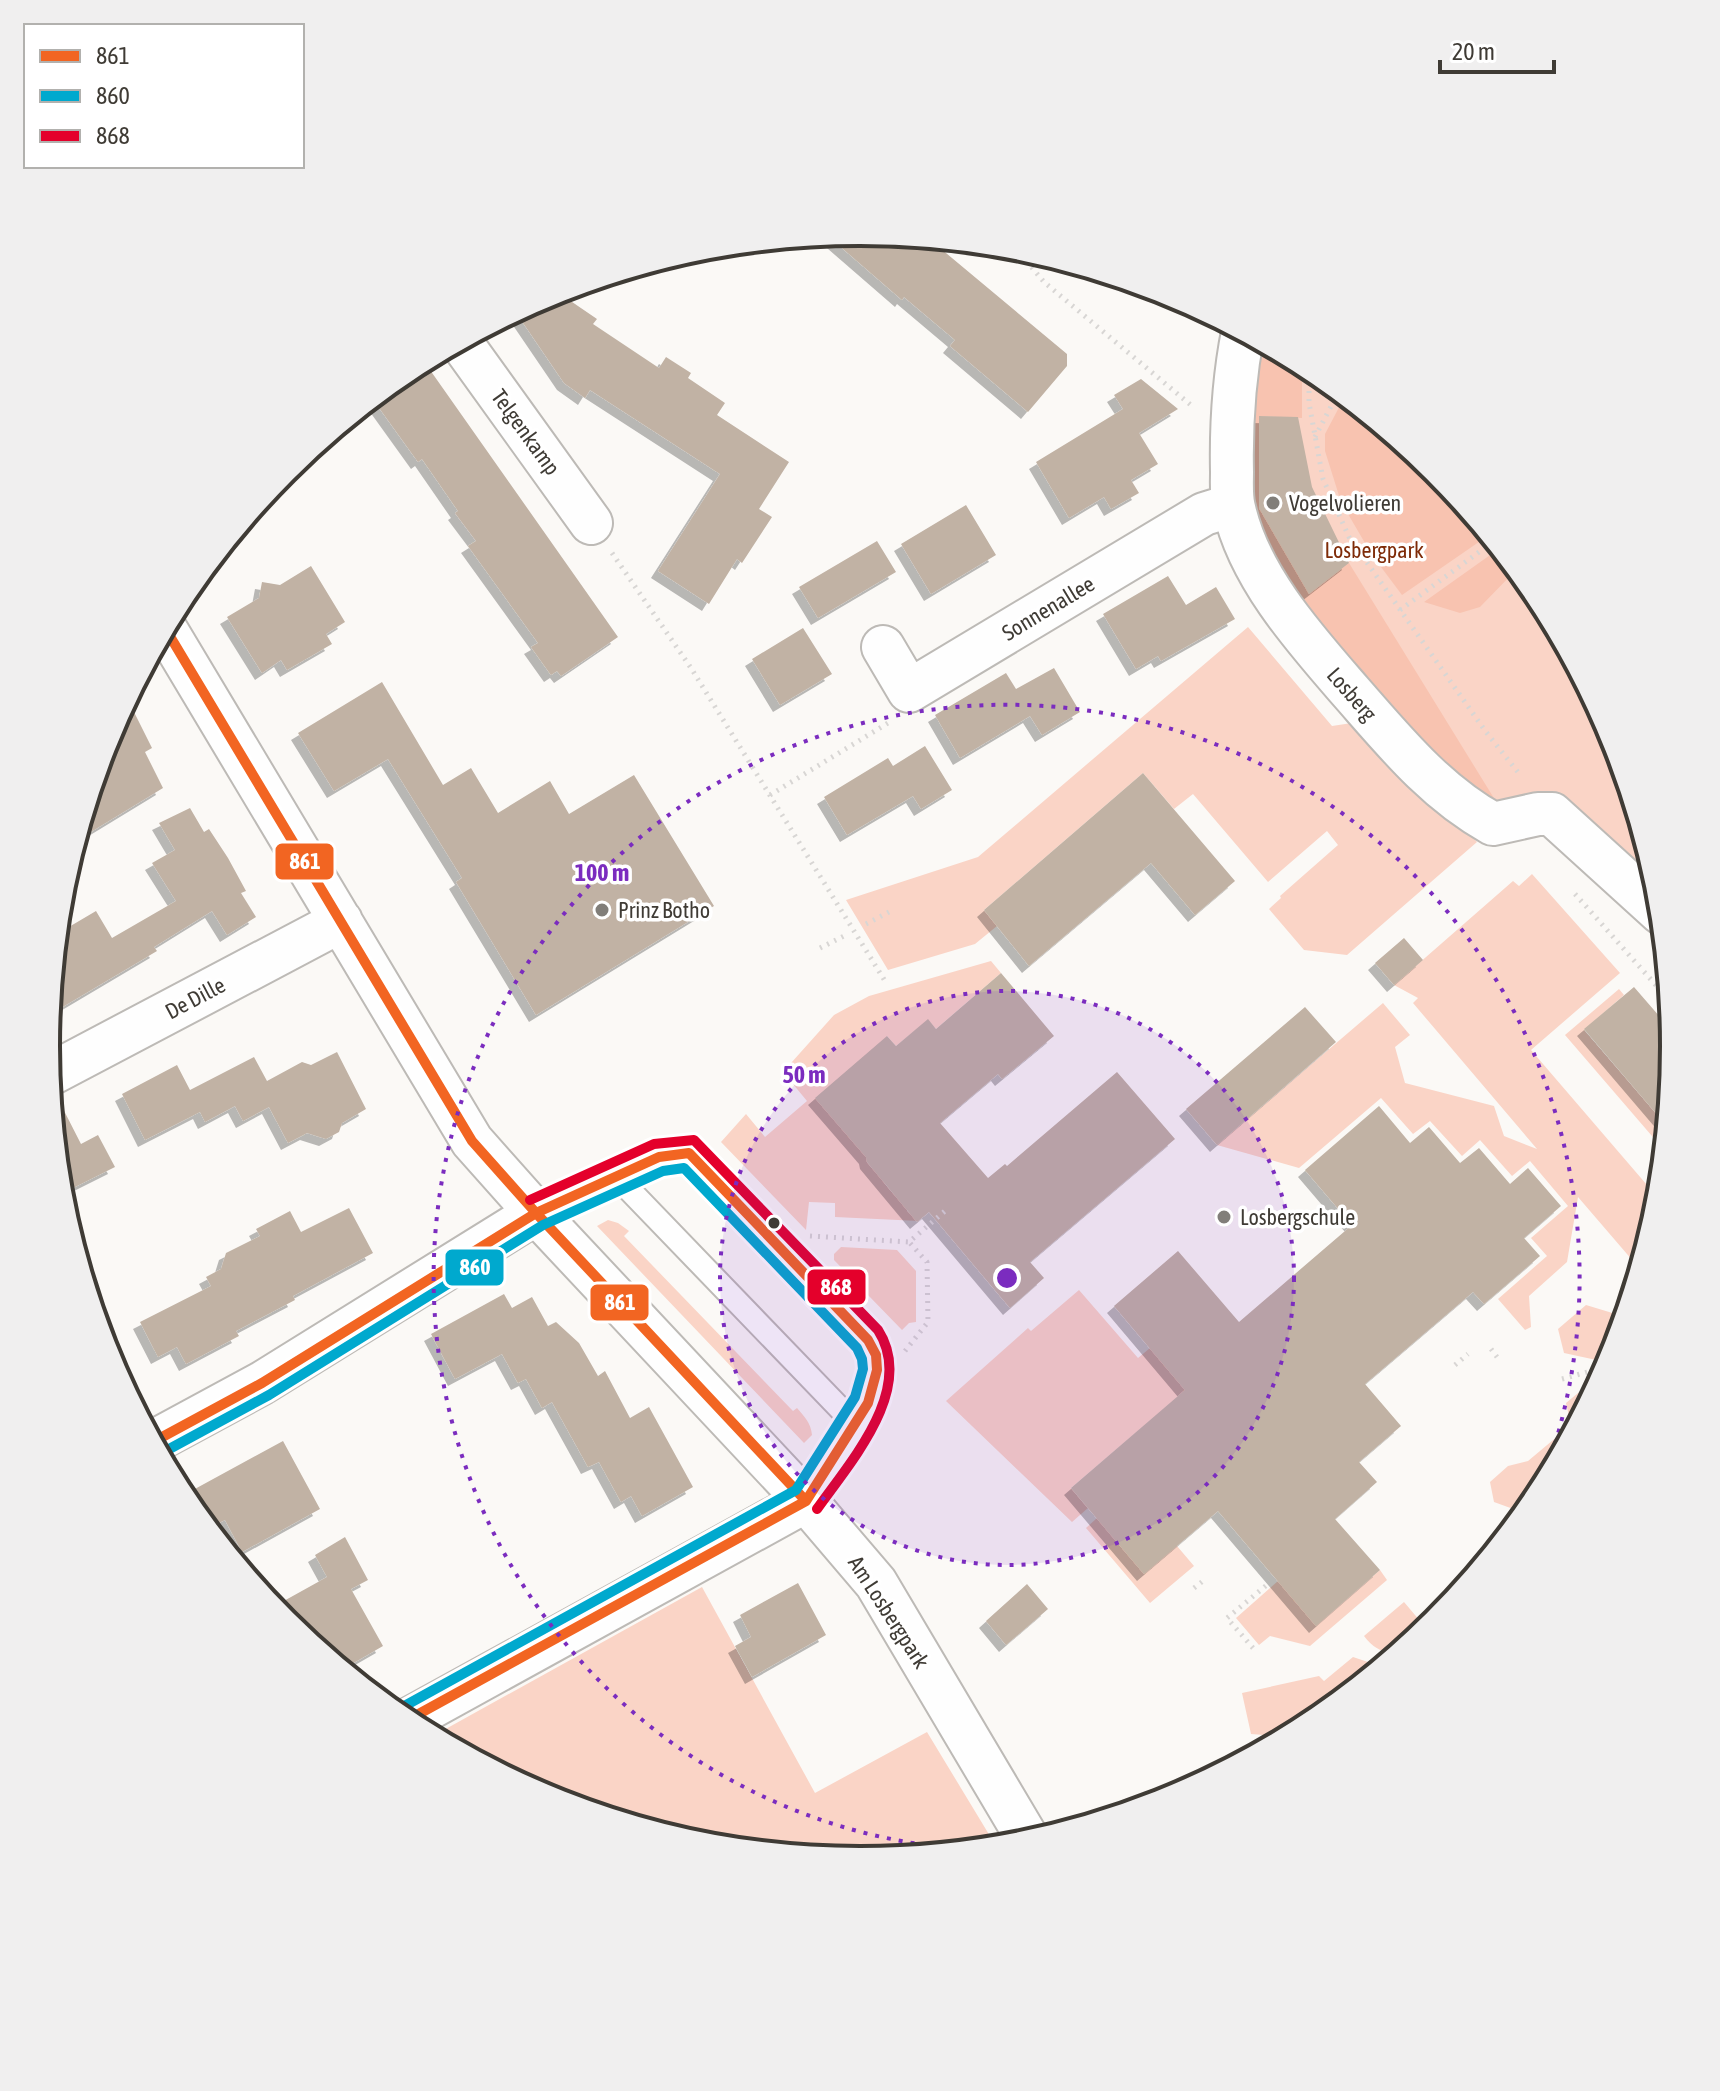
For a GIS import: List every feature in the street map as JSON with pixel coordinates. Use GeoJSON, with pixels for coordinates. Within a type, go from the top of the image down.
{"type":"FeatureCollection","features":[{"type":"Feature","properties":{"kind":"street","name":"Losberg"},"geometry":{"type":"LineString","coordinates":[[1241,343],[1231,440],[1233,505],[1244,542],[1279,603],[1303,636],[1393,741],[1446,793],[1493,824],[1552,814]]}},
{"type":"Feature","properties":{"kind":"street","name":"Telgenkamp"},"geometry":{"type":"LineString","coordinates":[[466,350],[591,523]]}},
{"type":"Feature","properties":{"kind":"street","name":"Sonnenallee"},"geometry":{"type":"LineString","coordinates":[[909,691],[1204,514],[1233,505]]}},
{"type":"Feature","properties":{"kind":"street","name":"Am Losbergpark"},"geometry":{"type":"LineString","coordinates":[[171,638],[472,1141],[806,1501],[876,1583],[1022,1829]]}},
{"type":"Feature","properties":{"kind":"street"},"geometry":{"type":"LineString","coordinates":[[883,647],[909,691]]}},
{"type":"Feature","properties":{"kind":"street"},"geometry":{"type":"LineString","coordinates":[[1552,814],[1647,900]]}},
{"type":"Feature","properties":{"kind":"street","name":"De Dille"},"geometry":{"type":"LineString","coordinates":[[61,1069],[341,921]]}},
{"type":"Feature","properties":{"kind":"street"},"geometry":{"type":"LineString","coordinates":[[163,1437],[262,1383],[536,1213]]}},
{"type":"Feature","properties":{"kind":"street"},"geometry":{"type":"LineString","coordinates":[[420,1713],[806,1501]]}},
{"type":"Feature","properties":{"kind":"lane"},"geometry":{"type":"LineString","coordinates":[[536,1213],[659,1157],[689,1153],[868,1340],[876,1355],[877,1379],[868,1403],[806,1501]]}},
{"type":"Feature","properties":{"kind":"lane"},"geometry":{"type":"LineString","coordinates":[[615,1175],[856,1425]]}},
{"type":"Feature","properties":{"kind":"path"},"geometry":{"type":"LineString","coordinates":[[1029,264],[1044,282],[1194,407]]}},
{"type":"Feature","properties":{"kind":"path"},"geometry":{"type":"LineString","coordinates":[[1309,384],[1314,438],[1323,479],[1349,537],[1486,732],[1552,814]]}},
{"type":"Feature","properties":{"kind":"path"},"geometry":{"type":"LineString","coordinates":[[1314,438],[1334,401]]}},
{"type":"Feature","properties":{"kind":"path"},"geometry":{"type":"LineString","coordinates":[[591,523],[691,668],[885,981]]}},
{"type":"Feature","properties":{"kind":"path"},"geometry":{"type":"LineString","coordinates":[[1400,610],[1486,547]]}},
{"type":"Feature","properties":{"kind":"path"},"geometry":{"type":"LineString","coordinates":[[770,795],[888,724],[909,691]]}},
{"type":"Feature","properties":{"kind":"path"},"geometry":{"type":"LineString","coordinates":[[866,924],[889,912]]}},
{"type":"Feature","properties":{"kind":"path"},"geometry":{"type":"LineString","coordinates":[[820,948],[844,936]]}},
{"type":"Feature","properties":{"kind":"path"},"geometry":{"type":"LineString","coordinates":[[1613,936],[1657,987]]}},
{"type":"Feature","properties":{"kind":"path"},"geometry":{"type":"LineString","coordinates":[[764,1233],[909,1242],[945,1211]]}},
{"type":"Feature","properties":{"kind":"path"},"geometry":{"type":"LineString","coordinates":[[877,1379],[913,1343],[928,1322],[927,1262],[909,1242]]}},
{"type":"Feature","properties":{"kind":"path"},"geometry":{"type":"LineString","coordinates":[[1491,1349],[1497,1357]]}},
{"type":"Feature","properties":{"kind":"path"},"geometry":{"type":"LineString","coordinates":[[1455,1365],[1468,1354]]}},
{"type":"Feature","properties":{"kind":"path"},"geometry":{"type":"LineString","coordinates":[[1562,1379],[1590,1371]]}},
{"type":"Feature","properties":{"kind":"path"},"geometry":{"type":"LineString","coordinates":[[1194,1588],[1203,1581]]}},
{"type":"Feature","properties":{"kind":"path"},"geometry":{"type":"LineString","coordinates":[[1253,1648],[1227,1618],[1268,1584]]}},
{"type":"Feature","properties":{"kind":"green space","name":"Losbergpark"},"geometry":{"type":"Polygon","coordinates":[[[1256,351],[1347,411],[1426,480],[1495,558],[1553,646],[1599,739],[1618,788],[1642,878],[1500,808],[1392,716],[1241,466],[1256,351]]]}},
{"type":"Feature","properties":{"kind":"green space"},"geometry":{"type":"Polygon","coordinates":[[[1256,351],[1302,379],[1302,418],[1260,416],[1309,593],[1349,563],[1500,808],[1480,804],[1293,607],[1242,498],[1256,351]]]}},
{"type":"Feature","properties":{"kind":"green space"},"geometry":{"type":"Polygon","coordinates":[[[1340,406],[1426,480],[1480,541],[1402,595],[1372,555],[1341,502],[1325,451],[1325,434],[1340,406]]]}},
{"type":"Feature","properties":{"kind":"green space"},"geometry":{"type":"Polygon","coordinates":[[[1492,554],[1509,578],[1480,607],[1460,613],[1424,602],[1492,554]]]}},
{"type":"Feature","properties":{"kind":"green space"},"geometry":{"type":"Polygon","coordinates":[[[1248,627],[1332,726],[1365,721],[1477,842],[1347,955],[1304,950],[1269,909],[1338,845],[1327,831],[1268,882],[1193,794],[1174,809],[1143,773],[984,910],[997,926],[975,944],[888,970],[846,900],[978,857],[1248,627]]]}},
{"type":"Feature","properties":{"kind":"green space"},"geometry":{"type":"Polygon","coordinates":[[[1532,874],[1620,973],[1531,1050],[1648,1186],[1631,1259],[1578,1197],[1567,1262],[1529,1296],[1531,1327],[1525,1330],[1498,1299],[1547,1256],[1531,1238],[1568,1206],[1530,1161],[1512,1176],[1480,1140],[1462,1156],[1430,1121],[1413,1134],[1381,1098],[1299,1168],[1217,1145],[1383,1003],[1410,1035],[1395,1047],[1405,1083],[1494,1106],[1504,1136],[1537,1149],[1413,1003],[1418,998],[1394,985],[1513,881],[1519,886],[1532,874]]]}},
{"type":"Feature","properties":{"kind":"green space"},"geometry":{"type":"Polygon","coordinates":[[[991,961],[1001,973],[936,1029],[928,1020],[896,1046],[887,1036],[867,1162],[919,1221],[835,1217],[835,1203],[809,1202],[806,1230],[721,1142],[746,1114],[765,1137],[807,1101],[783,1072],[834,1015],[869,996],[991,961]]]}},
{"type":"Feature","properties":{"kind":"green space"},"geometry":{"type":"Polygon","coordinates":[[[1619,989],[1624,995],[1584,1030],[1656,1114],[1654,1139],[1565,1035],[1619,989]]]}},
{"type":"Feature","properties":{"kind":"green space"},"geometry":{"type":"Polygon","coordinates":[[[608,1220],[629,1231],[624,1236],[793,1411],[797,1408],[800,1411],[809,1423],[812,1435],[804,1443],[597,1226],[608,1220]]]}},
{"type":"Feature","properties":{"kind":"green space"},"geometry":{"type":"Polygon","coordinates":[[[841,1247],[897,1250],[916,1271],[916,1322],[909,1323],[902,1330],[834,1260],[834,1254],[841,1247]]]}},
{"type":"Feature","properties":{"kind":"green space"},"geometry":{"type":"Polygon","coordinates":[[[1079,1290],[1138,1358],[1150,1348],[1207,1372],[1071,1488],[1088,1508],[1072,1522],[946,1401],[1028,1328],[1031,1331],[1079,1290]]]}},
{"type":"Feature","properties":{"kind":"green space"},"geometry":{"type":"Polygon","coordinates":[[[1586,1305],[1614,1313],[1595,1360],[1564,1353],[1558,1329],[1586,1305]]]}},
{"type":"Feature","properties":{"kind":"green space"},"geometry":{"type":"Polygon","coordinates":[[[1581,1391],[1569,1415],[1566,1403],[1581,1391]]]}},
{"type":"Feature","properties":{"kind":"green space"},"geometry":{"type":"Polygon","coordinates":[[[1558,1436],[1512,1509],[1494,1502],[1490,1482],[1508,1466],[1528,1461],[1558,1436]]]}},
{"type":"Feature","properties":{"kind":"green space"},"geometry":{"type":"Polygon","coordinates":[[[1097,1518],[1177,1546],[1194,1566],[1150,1603],[1086,1528],[1097,1518]]]}},
{"type":"Feature","properties":{"kind":"green space"},"geometry":{"type":"Polygon","coordinates":[[[1380,1570],[1387,1580],[1310,1646],[1270,1636],[1259,1645],[1236,1618],[1278,1581],[1326,1617],[1380,1570]]]}},
{"type":"Feature","properties":{"kind":"green space"},"geometry":{"type":"Polygon","coordinates":[[[702,1587],[815,1793],[927,1732],[989,1835],[912,1844],[860,1846],[756,1839],[704,1830],[603,1803],[554,1785],[506,1763],[445,1729],[702,1587]]]}},
{"type":"Feature","properties":{"kind":"green space"},"geometry":{"type":"Polygon","coordinates":[[[1404,1602],[1418,1618],[1382,1651],[1364,1636],[1404,1602]]]}},
{"type":"Feature","properties":{"kind":"green space"},"geometry":{"type":"Polygon","coordinates":[[[1353,1657],[1369,1662],[1304,1711],[1264,1735],[1251,1734],[1242,1693],[1319,1676],[1324,1681],[1353,1657]]]}},
{"type":"Feature","properties":{"kind":"building"},"geometry":{"type":"Polygon","coordinates":[[[840,246],[942,250],[1067,354],[1067,366],[1028,412],[950,346],[955,340],[904,297],[902,300],[840,246]]]}},
{"type":"Feature","properties":{"kind":"building"},"geometry":{"type":"Polygon","coordinates":[[[570,300],[597,319],[593,324],[659,368],[666,357],[691,373],[688,378],[725,403],[717,415],[789,462],[759,509],[772,517],[742,563],[737,559],[709,604],[658,571],[720,474],[590,390],[585,398],[564,383],[522,321],[570,300]]]}},
{"type":"Feature","properties":{"kind":"building"},"geometry":{"type":"Polygon","coordinates":[[[431,371],[618,637],[561,676],[557,671],[551,675],[531,647],[538,643],[468,546],[476,541],[455,513],[458,511],[422,459],[418,462],[378,407],[431,371]]]}},
{"type":"Feature","properties":{"kind":"building"},"geometry":{"type":"Polygon","coordinates":[[[1141,379],[1178,409],[1139,433],[1158,464],[1131,480],[1139,493],[1111,509],[1104,497],[1069,518],[1036,462],[1123,409],[1114,395],[1141,379]]]}},
{"type":"Feature","properties":{"kind":"building"},"geometry":{"type":"Polygon","coordinates":[[[1259,416],[1298,417],[1312,487],[1349,563],[1309,594],[1259,508],[1259,416]]]}},
{"type":"Feature","properties":{"kind":"building"},"geometry":{"type":"Polygon","coordinates":[[[966,505],[996,555],[931,594],[901,544],[966,505]]]}},
{"type":"Feature","properties":{"kind":"building"},"geometry":{"type":"Polygon","coordinates":[[[877,541],[896,572],[818,618],[799,587],[877,541]]]}},
{"type":"Feature","properties":{"kind":"building"},"geometry":{"type":"Polygon","coordinates":[[[311,566],[345,622],[326,634],[332,644],[287,670],[281,660],[262,673],[227,617],[259,598],[262,582],[280,585],[311,566]]]}},
{"type":"Feature","properties":{"kind":"building"},"geometry":{"type":"Polygon","coordinates":[[[1168,576],[1186,605],[1216,587],[1235,619],[1161,661],[1158,656],[1136,669],[1103,614],[1168,576]]]}},
{"type":"Feature","properties":{"kind":"building"},"geometry":{"type":"Polygon","coordinates":[[[803,628],[832,674],[780,705],[752,659],[803,628]]]}},
{"type":"Feature","properties":{"kind":"building"},"geometry":{"type":"Polygon","coordinates":[[[1054,668],[1080,712],[1042,735],[1030,716],[960,758],[935,715],[1006,673],[1016,689],[1054,668]]]}},
{"type":"Feature","properties":{"kind":"building"},"geometry":{"type":"Polygon","coordinates":[[[382,682],[443,785],[471,768],[498,813],[550,781],[569,814],[634,775],[714,906],[536,1015],[456,882],[462,878],[388,759],[334,791],[298,733],[382,682]]]}},
{"type":"Feature","properties":{"kind":"building"},"geometry":{"type":"Polygon","coordinates":[[[134,712],[152,748],[145,752],[163,788],[88,833],[102,788],[134,712]]]}},
{"type":"Feature","properties":{"kind":"building"},"geometry":{"type":"Polygon","coordinates":[[[925,746],[952,790],[921,809],[913,796],[847,835],[824,797],[888,758],[893,766],[925,746]]]}},
{"type":"Feature","properties":{"kind":"building"},"geometry":{"type":"Polygon","coordinates":[[[1143,773],[1235,881],[1195,915],[1151,863],[1029,966],[984,910],[1143,773]]]}},
{"type":"Feature","properties":{"kind":"building"},"geometry":{"type":"Polygon","coordinates":[[[190,808],[204,832],[209,829],[228,858],[246,891],[241,893],[256,917],[227,935],[212,911],[154,947],[157,951],[61,1008],[69,927],[96,911],[112,938],[176,901],[152,863],[175,850],[159,823],[190,808]]]}},
{"type":"Feature","properties":{"kind":"building"},"geometry":{"type":"Polygon","coordinates":[[[1404,938],[1423,960],[1394,985],[1375,963],[1404,938]]]}},
{"type":"Feature","properties":{"kind":"building"},"geometry":{"type":"Polygon","coordinates":[[[1001,973],[1054,1036],[1002,1079],[998,1074],[940,1123],[988,1178],[1005,1164],[1007,1166],[1117,1072],[1175,1139],[1030,1262],[1044,1278],[1010,1308],[929,1212],[917,1222],[815,1098],[887,1036],[896,1046],[928,1019],[936,1029],[1001,973]]]}},
{"type":"Feature","properties":{"kind":"building"},"geometry":{"type":"Polygon","coordinates":[[[1634,987],[1659,1016],[1656,1114],[1584,1029],[1634,987]]]}},
{"type":"Feature","properties":{"kind":"building"},"geometry":{"type":"Polygon","coordinates":[[[1305,1007],[1336,1042],[1217,1145],[1186,1109],[1305,1007]]]}},
{"type":"Feature","properties":{"kind":"building"},"geometry":{"type":"Polygon","coordinates":[[[337,1052],[366,1109],[342,1123],[339,1132],[326,1139],[307,1133],[288,1143],[269,1107],[243,1121],[235,1106],[205,1122],[200,1112],[145,1140],[122,1094],[177,1065],[190,1090],[254,1057],[267,1081],[302,1062],[311,1065],[337,1052]]]}},
{"type":"Feature","properties":{"kind":"building"},"geometry":{"type":"Polygon","coordinates":[[[1379,1106],[1410,1143],[1429,1127],[1460,1163],[1479,1148],[1510,1184],[1528,1168],[1561,1206],[1524,1238],[1540,1256],[1484,1304],[1473,1292],[1365,1384],[1401,1426],[1359,1462],[1377,1482],[1335,1519],[1380,1570],[1316,1626],[1218,1511],[1144,1574],[1071,1488],[1185,1390],[1114,1306],[1178,1251],[1239,1322],[1352,1225],[1305,1170],[1379,1106]]]}},
{"type":"Feature","properties":{"kind":"building"},"geometry":{"type":"Polygon","coordinates":[[[63,1109],[81,1144],[98,1135],[115,1167],[73,1188],[63,1109]]]}},
{"type":"Feature","properties":{"kind":"building"},"geometry":{"type":"Polygon","coordinates":[[[349,1208],[373,1253],[293,1296],[295,1300],[236,1331],[239,1336],[186,1364],[177,1347],[158,1357],[140,1322],[211,1286],[206,1277],[221,1269],[226,1253],[260,1236],[256,1229],[290,1211],[301,1232],[349,1208]]]}},
{"type":"Feature","properties":{"kind":"building"},"geometry":{"type":"Polygon","coordinates":[[[504,1294],[512,1308],[532,1297],[548,1326],[556,1322],[579,1343],[598,1376],[605,1371],[630,1418],[649,1407],[693,1487],[642,1516],[631,1496],[621,1502],[599,1462],[588,1467],[552,1402],[542,1408],[526,1379],[518,1383],[502,1354],[455,1379],[431,1334],[504,1294]]]}},
{"type":"Feature","properties":{"kind":"building"},"geometry":{"type":"Polygon","coordinates":[[[283,1441],[320,1509],[242,1552],[225,1520],[218,1523],[194,1489],[283,1441]]]}},
{"type":"Feature","properties":{"kind":"building"},"geometry":{"type":"Polygon","coordinates":[[[345,1537],[368,1580],[351,1589],[383,1646],[353,1663],[284,1601],[327,1577],[315,1555],[345,1537]]]}},
{"type":"Feature","properties":{"kind":"building"},"geometry":{"type":"Polygon","coordinates":[[[798,1583],[826,1635],[752,1677],[735,1646],[751,1637],[740,1615],[798,1583]]]}},
{"type":"Feature","properties":{"kind":"building"},"geometry":{"type":"Polygon","coordinates":[[[1027,1584],[1048,1609],[1006,1645],[986,1621],[1027,1584]]]}},
{"type":"Feature","properties":{"kind":"transit line","name":"861"},"geometry":{"type":"LineString","coordinates":[[171,638],[472,1141],[806,1501]]}},
{"type":"Feature","properties":{"kind":"transit line","name":"868"},"geometry":{"type":"LineString","coordinates":[[530,1200],[654,1144],[694,1140],[878,1330],[888,1353],[889,1376],[884,1400],[861,1447],[817,1509]]}},
{"type":"Feature","properties":{"kind":"transit line","name":"861"},"geometry":{"type":"LineString","coordinates":[[163,1437],[262,1383],[536,1213],[659,1157],[689,1153],[868,1340],[876,1355],[877,1370],[868,1403],[806,1501],[420,1713]]}},
{"type":"Feature","properties":{"kind":"transit line","name":"860"},"geometry":{"type":"LineString","coordinates":[[169,1449],[269,1395],[543,1225],[663,1171],[684,1168],[857,1348],[863,1369],[855,1397],[796,1490],[407,1705]]}},
{"type":"Feature","properties":{"kind":"place","name":"Vogelvolieren"},"geometry":{"type":"Point","coordinates":[1273,503]}},
{"type":"Feature","properties":{"kind":"place","name":"Prinz Botho"},"geometry":{"type":"Point","coordinates":[602,910]}},
{"type":"Feature","properties":{"kind":"place","name":"Losbergschule"},"geometry":{"type":"Point","coordinates":[1224,1217]}}]}
